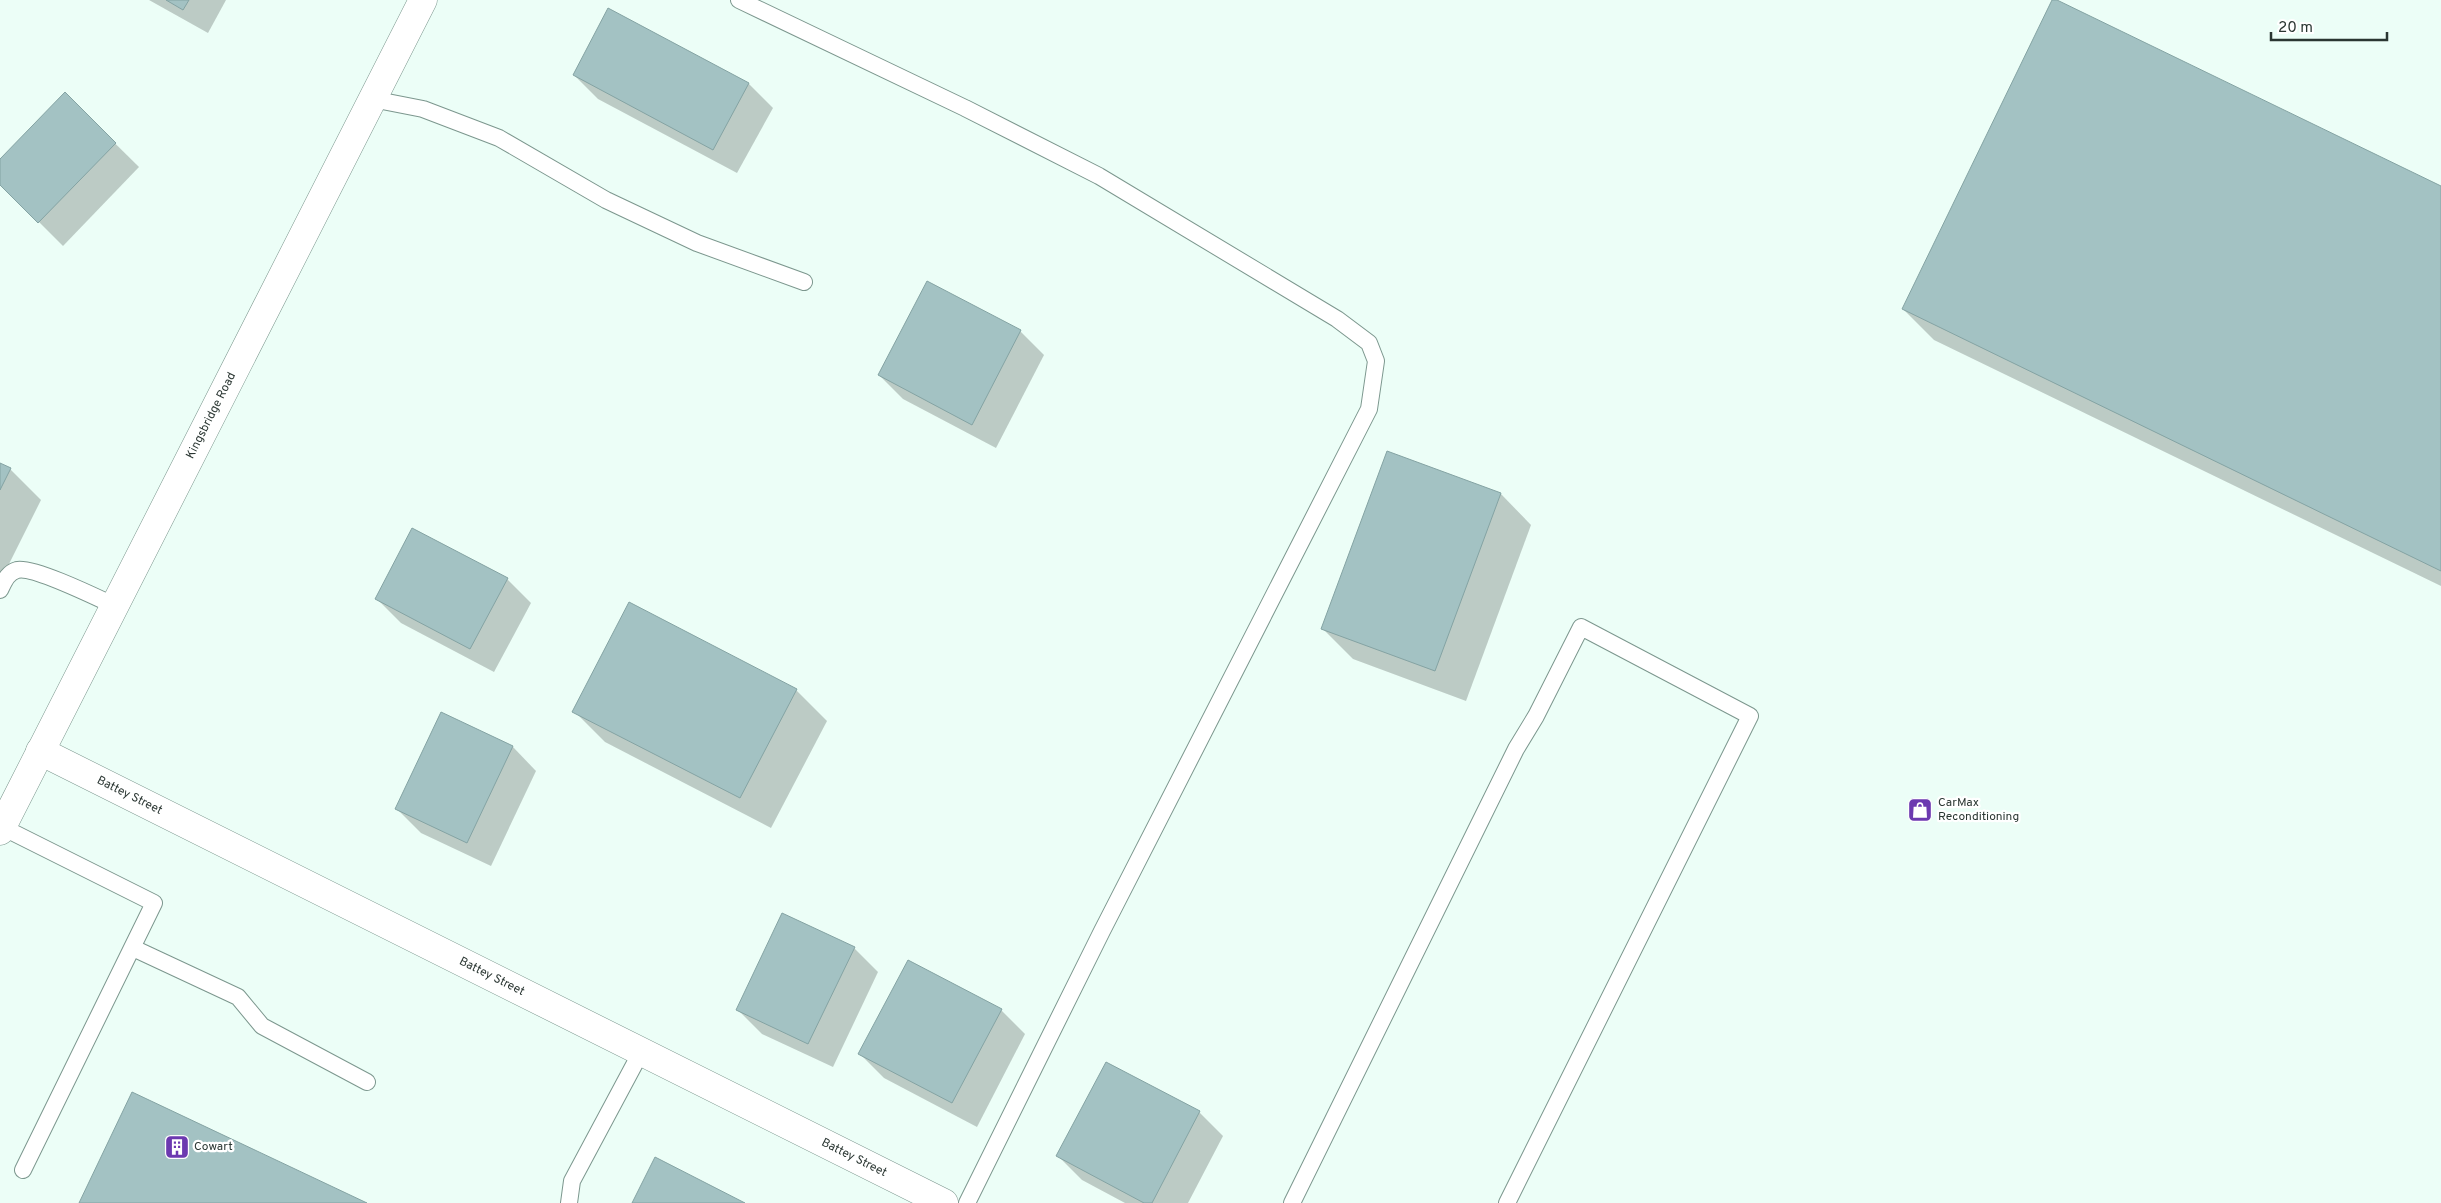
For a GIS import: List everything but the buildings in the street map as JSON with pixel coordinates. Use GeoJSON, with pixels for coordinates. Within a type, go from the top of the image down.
{"type":"FeatureCollection","features":[{"type":"Feature","properties":{"kind":"street","name":"Kingsbridge Road"},"geometry":{"type":"LineString","coordinates":[[1,829],[423,0]]}},
{"type":"Feature","properties":{"kind":"street","name":"Battey Street"},"geometry":{"type":"LineString","coordinates":[[40,751],[944,1203]]}},
{"type":"Feature","properties":{"kind":"lane"},"geometry":{"type":"LineString","coordinates":[[739,0],[956,104],[1099,176],[1337,319],[1369,343],[1376,361],[1369,409],[1102,931],[967,1203]]}},
{"type":"Feature","properties":{"kind":"lane"},"geometry":{"type":"LineString","coordinates":[[372,99],[424,109],[499,138],[606,200],[689,239],[804,282]]}},
{"type":"Feature","properties":{"kind":"lane"},"geometry":{"type":"LineString","coordinates":[[0,590],[7,576],[18,570],[33,571],[114,605]]}},
{"type":"Feature","properties":{"kind":"lane"},"geometry":{"type":"LineString","coordinates":[[1292,1203],[1511,757],[1536,716],[1581,627],[1750,716],[1507,1203]]}},
{"type":"Feature","properties":{"kind":"lane"},"geometry":{"type":"LineString","coordinates":[[1,829],[154,903],[23,1170]]}},
{"type":"Feature","properties":{"kind":"lane"},"geometry":{"type":"LineString","coordinates":[[133,948],[238,996],[262,1026],[367,1082]]}},
{"type":"Feature","properties":{"kind":"lane"},"geometry":{"type":"LineString","coordinates":[[569,1203],[572,1182],[641,1052]]}},
{"type":"Feature","properties":{"kind":"place","name":"CarMax Reconditioning"},"geometry":{"type":"Point","coordinates":[1920,810]}},
{"type":"Feature","properties":{"kind":"place","name":"Cowart"},"geometry":{"type":"Point","coordinates":[177,1147]}}]}
